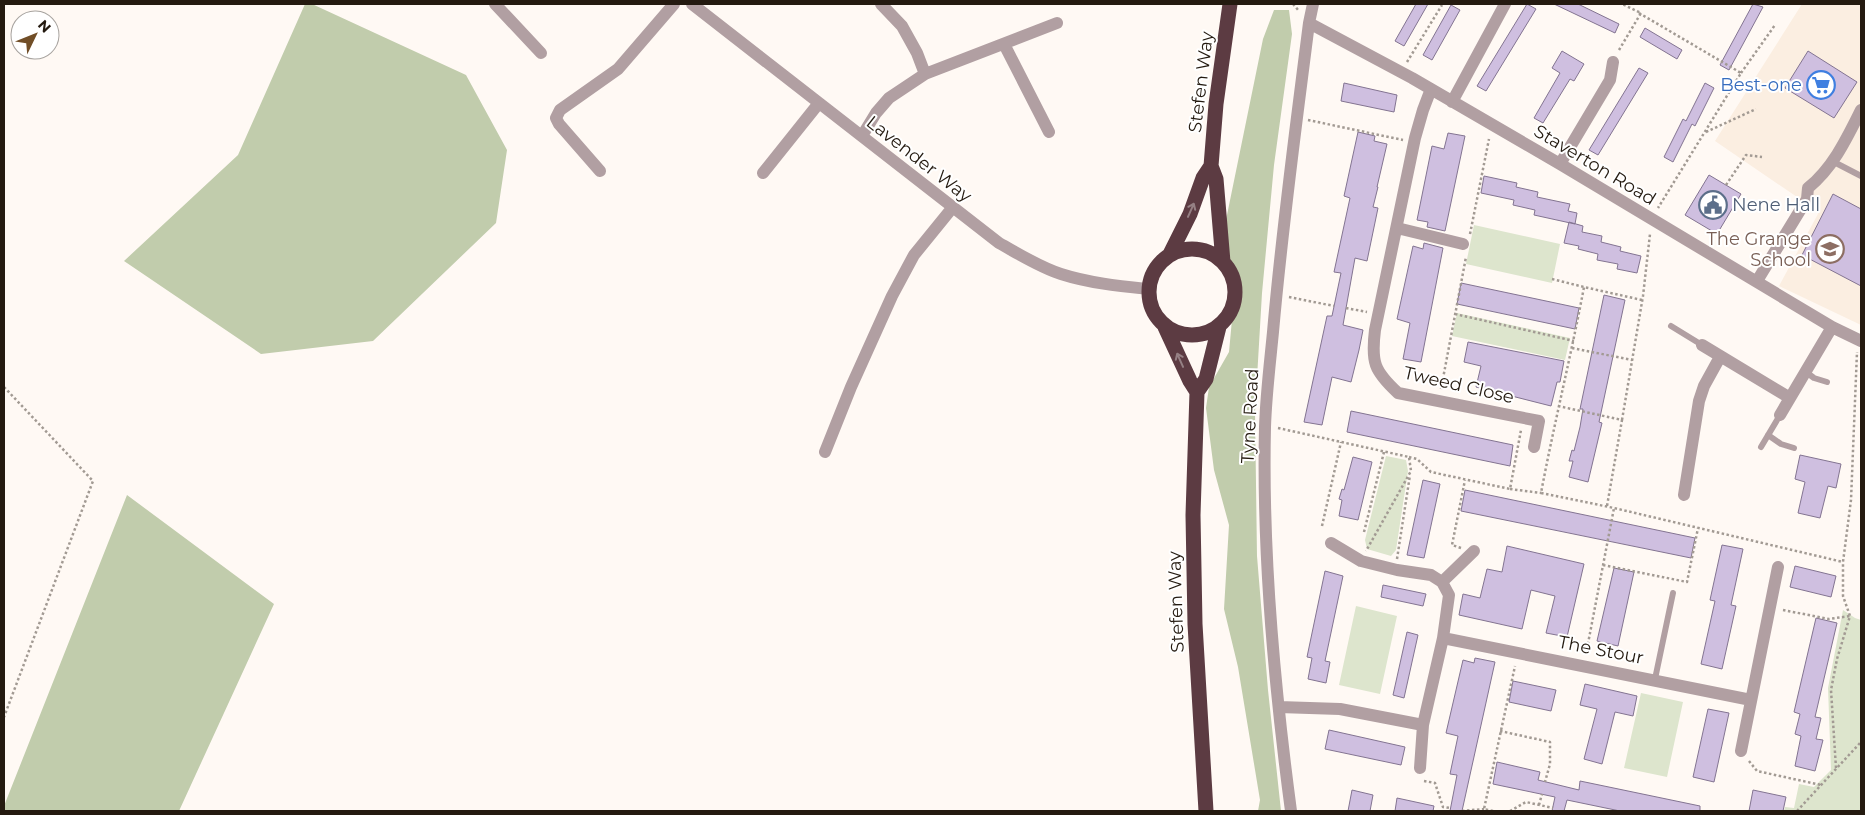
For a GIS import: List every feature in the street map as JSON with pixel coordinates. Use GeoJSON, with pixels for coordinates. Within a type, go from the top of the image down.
{"type":"FeatureCollection","features":[{"type":"Feature","properties":{"kind":"highway","name":"Stefen Way"},"geometry":{"type":"LineString","coordinates":[[1223,262],[1216,179],[1211,166],[1216,104],[1230,4]]}},
{"type":"Feature","properties":{"kind":"highway","name":"Stefen Way"},"geometry":{"type":"LineString","coordinates":[[1170,254],[1190,214],[1203,178],[1211,166]]}},
{"type":"Feature","properties":{"kind":"highway"},"geometry":{"type":"LineString","coordinates":[[1165,327],[1178,334],[1192,336],[1206,334],[1219,327],[1229,316],[1234,302],[1235,288],[1232,274],[1223,262],[1212,253],[1198,249],[1184,249],[1170,254],[1159,263],[1152,275],[1148,289],[1149,303],[1155,316],[1165,327],[1197,392]]}},
{"type":"Feature","properties":{"kind":"highway","name":"Stefen Way"},"geometry":{"type":"LineString","coordinates":[[1206,811],[1195,614],[1193,515],[1197,392],[1206,379],[1219,327]]}},
{"type":"Feature","properties":{"kind":"street"},"geometry":{"type":"LineString","coordinates":[[495,4],[541,53]]}},
{"type":"Feature","properties":{"kind":"street"},"geometry":{"type":"LineString","coordinates":[[600,171],[558,124],[556,118],[560,110],[618,69],[674,4]]}},
{"type":"Feature","properties":{"kind":"street","name":"Lavender Way"},"geometry":{"type":"LineString","coordinates":[[692,4],[999,243],[1033,262],[1060,274],[1099,284],[1148,289]]}},
{"type":"Feature","properties":{"kind":"street"},"geometry":{"type":"LineString","coordinates":[[881,4],[902,26],[917,53],[925,74]]}},
{"type":"Feature","properties":{"kind":"street","name":"Tyne Road"},"geometry":{"type":"LineString","coordinates":[[1292,811],[1279,707],[1269,599],[1265,520],[1265,425],[1276,295],[1313,4]]}},
{"type":"Feature","properties":{"kind":"street"},"geometry":{"type":"LineString","coordinates":[[1452,102],[1505,4]]}},
{"type":"Feature","properties":{"kind":"street"},"geometry":{"type":"LineString","coordinates":[[862,136],[876,113],[889,98],[925,74],[1057,23]]}},
{"type":"Feature","properties":{"kind":"street","name":"Staverton Road"},"geometry":{"type":"LineString","coordinates":[[1309,24],[1431,89],[1832,327],[1861,341]]}},
{"type":"Feature","properties":{"kind":"street"},"geometry":{"type":"LineString","coordinates":[[1004,44],[1049,132]]}},
{"type":"Feature","properties":{"kind":"street"},"geometry":{"type":"LineString","coordinates":[[1560,164],[1610,80],[1612,62]]}},
{"type":"Feature","properties":{"kind":"street","name":"Tweed Close"},"geometry":{"type":"LineString","coordinates":[[1431,89],[1414,142],[1379,314],[1373,351],[1376,369],[1398,393],[1539,421],[1534,447]]}},
{"type":"Feature","properties":{"kind":"street"},"geometry":{"type":"LineString","coordinates":[[763,173],[819,103]]}},
{"type":"Feature","properties":{"kind":"street"},"geometry":{"type":"LineString","coordinates":[[1757,281],[1807,199],[1808,188],[1839,153],[1861,110]]}},
{"type":"Feature","properties":{"kind":"street"},"geometry":{"type":"LineString","coordinates":[[825,452],[851,387],[892,296],[914,255],[953,207]]}},
{"type":"Feature","properties":{"kind":"street"},"geometry":{"type":"LineString","coordinates":[[1397,228],[1466,245]]}},
{"type":"Feature","properties":{"kind":"street"},"geometry":{"type":"LineString","coordinates":[[1780,415],[1832,327]]}},
{"type":"Feature","properties":{"kind":"street"},"geometry":{"type":"LineString","coordinates":[[1702,345],[1790,398]]}},
{"type":"Feature","properties":{"kind":"street"},"geometry":{"type":"LineString","coordinates":[[1684,495],[1700,401],[1704,386],[1720,357]]}},
{"type":"Feature","properties":{"kind":"street"},"geometry":{"type":"LineString","coordinates":[[1331,543],[1361,561],[1397,570],[1431,575],[1442,582],[1449,595],[1443,638],[1423,725],[1420,768]]}},
{"type":"Feature","properties":{"kind":"street"},"geometry":{"type":"LineString","coordinates":[[1442,582],[1474,551]]}},
{"type":"Feature","properties":{"kind":"street"},"geometry":{"type":"LineString","coordinates":[[1741,751],[1778,567]]}},
{"type":"Feature","properties":{"kind":"street","name":"The Stour"},"geometry":{"type":"LineString","coordinates":[[1443,638],[1655,679],[1751,700]]}},
{"type":"Feature","properties":{"kind":"street"},"geometry":{"type":"LineString","coordinates":[[1279,707],[1340,709],[1423,725]]}},
{"type":"Feature","properties":{"kind":"lane"},"geometry":{"type":"LineString","coordinates":[[1832,161],[1861,176]]}},
{"type":"Feature","properties":{"kind":"lane"},"geometry":{"type":"LineString","coordinates":[[1671,326],[1702,345]]}},
{"type":"Feature","properties":{"kind":"lane"},"geometry":{"type":"LineString","coordinates":[[1806,372],[1814,378],[1827,382]]}},
{"type":"Feature","properties":{"kind":"lane"},"geometry":{"type":"LineString","coordinates":[[1761,447],[1780,415]]}},
{"type":"Feature","properties":{"kind":"lane"},"geometry":{"type":"LineString","coordinates":[[1768,435],[1781,444],[1794,448]]}},
{"type":"Feature","properties":{"kind":"lane"},"geometry":{"type":"LineString","coordinates":[[1655,679],[1673,593]]}},
{"type":"Feature","properties":{"kind":"path"},"geometry":{"type":"LineString","coordinates":[[1622,4],[1741,74]]}},
{"type":"Feature","properties":{"kind":"path"},"geometry":{"type":"LineString","coordinates":[[1401,72],[1442,6]]}},
{"type":"Feature","properties":{"kind":"path"},"geometry":{"type":"LineString","coordinates":[[1612,62],[1640,13]]}},
{"type":"Feature","properties":{"kind":"path"},"geometry":{"type":"LineString","coordinates":[[1607,506],[1643,296],[1652,219],[1741,74],[1775,25]]}},
{"type":"Feature","properties":{"kind":"path"},"geometry":{"type":"LineString","coordinates":[[1704,133],[1756,109]]}},
{"type":"Feature","properties":{"kind":"path"},"geometry":{"type":"LineString","coordinates":[[1297,118],[1414,142]]}},
{"type":"Feature","properties":{"kind":"path"},"geometry":{"type":"LineString","coordinates":[[1439,402],[1466,245],[1492,125]]}},
{"type":"Feature","properties":{"kind":"path"},"geometry":{"type":"LineString","coordinates":[[1726,185],[1746,155],[1762,157]]}},
{"type":"Feature","properties":{"kind":"path"},"geometry":{"type":"LineString","coordinates":[[1552,279],[1584,287]]}},
{"type":"Feature","properties":{"kind":"path"},"geometry":{"type":"LineString","coordinates":[[1276,295],[1334,306]]}},
{"type":"Feature","properties":{"kind":"path"},"geometry":{"type":"LineString","coordinates":[[1346,308],[1379,314]]}},
{"type":"Feature","properties":{"kind":"path"},"geometry":{"type":"LineString","coordinates":[[1454,314],[1574,341]]}},
{"type":"Feature","properties":{"kind":"path"},"geometry":{"type":"LineString","coordinates":[[1572,348],[1632,360]]}},
{"type":"Feature","properties":{"kind":"path"},"geometry":{"type":"LineString","coordinates":[[4,387],[93,481],[4,717]]}},
{"type":"Feature","properties":{"kind":"path"},"geometry":{"type":"LineString","coordinates":[[1558,406],[1622,420]]}},
{"type":"Feature","properties":{"kind":"path"},"geometry":{"type":"LineString","coordinates":[[1510,489],[1523,418]]}},
{"type":"Feature","properties":{"kind":"path"},"geometry":{"type":"LineString","coordinates":[[1265,425],[1417,458],[1432,472],[1510,489],[1541,493]]}},
{"type":"Feature","properties":{"kind":"path"},"geometry":{"type":"LineString","coordinates":[[1322,526],[1341,442]]}},
{"type":"Feature","properties":{"kind":"path"},"geometry":{"type":"LineString","coordinates":[[1364,532],[1384,452]]}},
{"type":"Feature","properties":{"kind":"path"},"geometry":{"type":"LineString","coordinates":[[1397,570],[1397,559],[1411,471],[1409,457]]}},
{"type":"Feature","properties":{"kind":"path"},"geometry":{"type":"LineString","coordinates":[[1361,561],[1411,471]]}},
{"type":"Feature","properties":{"kind":"path"},"geometry":{"type":"LineString","coordinates":[[1465,480],[1452,545],[1474,551]]}},
{"type":"Feature","properties":{"kind":"path"},"geometry":{"type":"LineString","coordinates":[[1583,665],[1614,508]]}},
{"type":"Feature","properties":{"kind":"path"},"geometry":{"type":"LineString","coordinates":[[1603,564],[1687,582],[1698,528]]}},
{"type":"Feature","properties":{"kind":"path"},"geometry":{"type":"LineString","coordinates":[[1836,768],[1831,690],[1837,659],[1850,616],[1843,596],[1843,562]]}},
{"type":"Feature","properties":{"kind":"path"},"geometry":{"type":"LineString","coordinates":[[1770,607],[1829,619],[1850,616]]}},
{"type":"Feature","properties":{"kind":"path"},"geometry":{"type":"LineString","coordinates":[[1484,809],[1518,652]]}},
{"type":"Feature","properties":{"kind":"path"},"geometry":{"type":"LineString","coordinates":[[1500,731],[1550,742],[1550,764],[1545,782]]}},
{"type":"Feature","properties":{"kind":"path"},"geometry":{"type":"LineString","coordinates":[[1797,811],[1861,742]]}},
{"type":"Feature","properties":{"kind":"path"},"geometry":{"type":"LineString","coordinates":[[1741,751],[1757,771],[1821,785]]}},
{"type":"Feature","properties":{"kind":"path"},"geometry":{"type":"LineString","coordinates":[[1420,768],[1416,779],[1436,783],[1443,807],[1450,808]]}},
{"type":"Feature","properties":{"kind":"path"},"geometry":{"type":"LineString","coordinates":[[1539,805],[1542,794]]}},
{"type":"Feature","properties":{"kind":"path"},"geometry":{"type":"LineString","coordinates":[[1510,811],[1526,802],[1553,808]]}},
{"type":"Feature","properties":{"kind":"path"},"geometry":{"type":"LineString","coordinates":[[1462,811],[1484,809],[1493,811]]}},
{"type":"Feature","properties":{"kind":"shaded area"},"geometry":{"type":"Polygon","coordinates":[[[1802,4],[1861,4],[1861,325],[1779,286],[1819,212],[1715,141],[1802,4]]]}},
{"type":"Feature","properties":{"kind":"green space"},"geometry":{"type":"Polygon","coordinates":[[[305,4],[312,4],[466,75],[507,150],[496,223],[373,341],[261,354],[124,261],[238,155],[305,4]]]}},
{"type":"Feature","properties":{"kind":"green space"},"geometry":{"type":"Polygon","coordinates":[[[1274,10],[1289,10],[1292,34],[1274,165],[1262,293],[1255,412],[1257,556],[1268,690],[1281,811],[1258,811],[1260,800],[1238,667],[1224,609],[1229,525],[1214,470],[1206,408],[1209,387],[1229,352],[1236,276],[1218,248],[1227,215],[1263,39],[1274,10]]]}},
{"type":"Feature","properties":{"kind":"green space"},"geometry":{"type":"Polygon","coordinates":[[[1474,225],[1560,244],[1552,283],[1466,264],[1474,225]]]}},
{"type":"Feature","properties":{"kind":"green space"},"geometry":{"type":"Polygon","coordinates":[[[1457,313],[1570,338],[1565,360],[1452,336],[1457,313]]]}},
{"type":"Feature","properties":{"kind":"green space"},"geometry":{"type":"Polygon","coordinates":[[[1386,456],[1406,460],[1408,471],[1396,550],[1391,556],[1367,549],[1365,540],[1386,456]]]}},
{"type":"Feature","properties":{"kind":"green space"},"geometry":{"type":"Polygon","coordinates":[[[127,495],[274,604],[179,811],[4,811],[4,806],[127,495]]]}},
{"type":"Feature","properties":{"kind":"green space"},"geometry":{"type":"Polygon","coordinates":[[[1356,606],[1397,616],[1380,694],[1339,685],[1356,606]]]}},
{"type":"Feature","properties":{"kind":"green space"},"geometry":{"type":"Polygon","coordinates":[[[1843,610],[1861,620],[1861,811],[1784,811],[1785,807],[1794,808],[1799,784],[1814,787],[1831,770],[1828,688],[1843,610]]]}},
{"type":"Feature","properties":{"kind":"green space"},"geometry":{"type":"Polygon","coordinates":[[[1641,693],[1683,702],[1667,777],[1624,768],[1641,693]]]}},
{"type":"Feature","properties":{"kind":"building"},"geometry":{"type":"Polygon","coordinates":[[[1416,4],[1428,4],[1404,46],[1395,41],[1416,4]]]}},
{"type":"Feature","properties":{"kind":"building"},"geometry":{"type":"Polygon","coordinates":[[[1527,4],[1536,9],[1486,91],[1477,86],[1527,4]]]}},
{"type":"Feature","properties":{"kind":"building"},"geometry":{"type":"Polygon","coordinates":[[[1554,4],[1578,4],[1619,24],[1615,33],[1554,4]]]}},
{"type":"Feature","properties":{"kind":"building"},"geometry":{"type":"Polygon","coordinates":[[[1753,4],[1763,7],[1729,70],[1720,65],[1753,4]]]}},
{"type":"Feature","properties":{"kind":"building"},"geometry":{"type":"Polygon","coordinates":[[[1451,5],[1460,10],[1432,60],[1423,55],[1451,5]]]}},
{"type":"Feature","properties":{"kind":"building"},"geometry":{"type":"Polygon","coordinates":[[[1645,28],[1682,50],[1677,59],[1640,37],[1645,28]]]}},
{"type":"Feature","properties":{"kind":"building"},"geometry":{"type":"Polygon","coordinates":[[[1562,51],[1584,64],[1574,81],[1570,79],[1543,123],[1534,118],[1560,73],[1552,68],[1562,51]]]}},
{"type":"Feature","properties":{"kind":"building"},"geometry":{"type":"Polygon","coordinates":[[[1808,51],[1857,82],[1834,118],[1785,88],[1808,51]]]}},
{"type":"Feature","properties":{"kind":"building"},"geometry":{"type":"Polygon","coordinates":[[[1639,68],[1648,73],[1598,155],[1589,150],[1639,68]]]}},
{"type":"Feature","properties":{"kind":"building"},"geometry":{"type":"Polygon","coordinates":[[[1344,83],[1397,95],[1394,112],[1341,101],[1344,83]]]}},
{"type":"Feature","properties":{"kind":"building"},"geometry":{"type":"Polygon","coordinates":[[[1705,83],[1714,88],[1695,126],[1692,124],[1673,162],[1664,157],[1683,119],[1686,121],[1705,83]]]}},
{"type":"Feature","properties":{"kind":"building"},"geometry":{"type":"Polygon","coordinates":[[[1358,132],[1375,136],[1374,141],[1387,144],[1373,207],[1378,208],[1367,261],[1355,258],[1343,325],[1363,330],[1359,350],[1351,382],[1332,377],[1322,425],[1304,422],[1327,316],[1332,316],[1341,273],[1334,272],[1350,198],[1344,196],[1358,132]]]}},
{"type":"Feature","properties":{"kind":"building"},"geometry":{"type":"Polygon","coordinates":[[[1448,133],[1465,136],[1445,231],[1427,227],[1428,222],[1417,220],[1432,146],[1444,149],[1448,133]]]}},
{"type":"Feature","properties":{"kind":"building","name":"Nene Hall"},"geometry":{"type":"Polygon","coordinates":[[[1709,175],[1741,194],[1717,234],[1685,215],[1709,175]]]}},
{"type":"Feature","properties":{"kind":"building"},"geometry":{"type":"Polygon","coordinates":[[[1484,176],[1517,183],[1516,187],[1538,192],[1537,197],[1570,204],[1568,211],[1577,213],[1575,224],[1534,215],[1535,210],[1513,205],[1514,200],[1481,193],[1484,176]]]}},
{"type":"Feature","properties":{"kind":"building"},"geometry":{"type":"Polygon","coordinates":[[[1833,194],[1861,209],[1861,286],[1802,255],[1833,194]]]}},
{"type":"Feature","properties":{"kind":"building"},"geometry":{"type":"Polygon","coordinates":[[[1569,222],[1583,226],[1582,232],[1602,236],[1601,242],[1621,247],[1620,251],[1641,256],[1637,273],[1617,269],[1618,264],[1597,260],[1598,254],[1578,249],[1579,246],[1564,243],[1569,222]]]}},
{"type":"Feature","properties":{"kind":"building"},"geometry":{"type":"Polygon","coordinates":[[[1424,243],[1443,248],[1421,362],[1403,359],[1410,323],[1397,319],[1413,246],[1423,249],[1424,243]]]}},
{"type":"Feature","properties":{"kind":"building"},"geometry":{"type":"Polygon","coordinates":[[[1461,283],[1579,308],[1575,329],[1457,304],[1461,283]]]}},
{"type":"Feature","properties":{"kind":"building"},"geometry":{"type":"Polygon","coordinates":[[[1604,295],[1625,300],[1599,422],[1602,423],[1588,482],[1569,477],[1573,461],[1569,461],[1572,450],[1574,451],[1580,427],[1583,409],[1580,409],[1604,295]]]}},
{"type":"Feature","properties":{"kind":"building"},"geometry":{"type":"Polygon","coordinates":[[[1468,342],[1564,361],[1560,382],[1557,382],[1551,406],[1476,387],[1481,366],[1464,362],[1468,342]]]}},
{"type":"Feature","properties":{"kind":"building"},"geometry":{"type":"Polygon","coordinates":[[[1351,411],[1513,445],[1510,466],[1347,432],[1351,411]]]}},
{"type":"Feature","properties":{"kind":"building"},"geometry":{"type":"Polygon","coordinates":[[[1800,455],[1841,464],[1836,488],[1828,486],[1820,518],[1798,513],[1805,482],[1795,479],[1800,455]]]}},
{"type":"Feature","properties":{"kind":"building"},"geometry":{"type":"Polygon","coordinates":[[[1353,457],[1372,462],[1358,520],[1339,516],[1342,500],[1339,499],[1342,489],[1344,490],[1353,457]]]}},
{"type":"Feature","properties":{"kind":"building"},"geometry":{"type":"Polygon","coordinates":[[[1423,480],[1440,484],[1424,558],[1407,555],[1423,480]]]}},
{"type":"Feature","properties":{"kind":"building"},"geometry":{"type":"Polygon","coordinates":[[[1465,490],[1695,538],[1691,558],[1461,511],[1465,490]]]}},
{"type":"Feature","properties":{"kind":"building"},"geometry":{"type":"Polygon","coordinates":[[[1722,545],[1743,549],[1731,605],[1736,606],[1722,669],[1701,664],[1715,601],[1710,600],[1722,545]]]}},
{"type":"Feature","properties":{"kind":"building"},"geometry":{"type":"Polygon","coordinates":[[[1507,546],[1584,564],[1567,637],[1546,633],[1555,596],[1531,590],[1522,629],[1459,615],[1463,594],[1480,598],[1487,569],[1502,572],[1507,546]]]}},
{"type":"Feature","properties":{"kind":"building"},"geometry":{"type":"Polygon","coordinates":[[[1795,566],[1836,576],[1831,597],[1790,587],[1795,566]]]}},
{"type":"Feature","properties":{"kind":"building"},"geometry":{"type":"Polygon","coordinates":[[[1614,568],[1634,572],[1618,646],[1597,641],[1614,568]]]}},
{"type":"Feature","properties":{"kind":"building"},"geometry":{"type":"Polygon","coordinates":[[[1325,571],[1343,576],[1325,661],[1330,662],[1326,683],[1308,679],[1312,658],[1307,657],[1325,571]]]}},
{"type":"Feature","properties":{"kind":"building"},"geometry":{"type":"Polygon","coordinates":[[[1383,585],[1426,594],[1423,606],[1381,597],[1383,585]]]}},
{"type":"Feature","properties":{"kind":"building"},"geometry":{"type":"Polygon","coordinates":[[[1816,618],[1837,623],[1815,717],[1821,718],[1816,739],[1823,740],[1815,771],[1795,766],[1801,736],[1795,734],[1800,714],[1794,712],[1816,618]]]}},
{"type":"Feature","properties":{"kind":"building"},"geometry":{"type":"Polygon","coordinates":[[[1407,632],[1418,635],[1404,698],[1393,695],[1407,632]]]}},
{"type":"Feature","properties":{"kind":"building"},"geometry":{"type":"Polygon","coordinates":[[[1475,658],[1495,662],[1462,811],[1450,811],[1457,775],[1450,774],[1458,736],[1446,733],[1463,660],[1474,663],[1475,658]]]}},
{"type":"Feature","properties":{"kind":"building"},"geometry":{"type":"Polygon","coordinates":[[[1513,681],[1556,690],[1551,711],[1509,702],[1513,681]]]}},
{"type":"Feature","properties":{"kind":"building"},"geometry":{"type":"Polygon","coordinates":[[[1585,684],[1637,696],[1633,716],[1615,712],[1602,764],[1584,759],[1597,709],[1580,705],[1585,684]]]}},
{"type":"Feature","properties":{"kind":"building"},"geometry":{"type":"Polygon","coordinates":[[[1708,709],[1729,713],[1714,782],[1693,777],[1708,709]]]}},
{"type":"Feature","properties":{"kind":"building"},"geometry":{"type":"Polygon","coordinates":[[[1329,730],[1405,747],[1401,765],[1325,749],[1329,730]]]}},
{"type":"Feature","properties":{"kind":"building"},"geometry":{"type":"Polygon","coordinates":[[[1497,762],[1540,772],[1538,780],[1579,790],[1580,781],[1700,806],[1700,811],[1620,811],[1567,800],[1564,811],[1552,811],[1555,797],[1493,784],[1497,762]]]}},
{"type":"Feature","properties":{"kind":"building"},"geometry":{"type":"Polygon","coordinates":[[[1352,790],[1373,795],[1370,811],[1348,811],[1352,790]]]}},
{"type":"Feature","properties":{"kind":"building"},"geometry":{"type":"Polygon","coordinates":[[[1753,790],[1786,797],[1783,811],[1749,811],[1753,790]]]}},
{"type":"Feature","properties":{"kind":"building"},"geometry":{"type":"Polygon","coordinates":[[[1397,798],[1434,806],[1433,811],[1395,811],[1397,798]]]}},
{"type":"Feature","properties":{"kind":"place","name":"Best-one"},"geometry":{"type":"Point","coordinates":[1821,85]}},
{"type":"Feature","properties":{"kind":"place","name":"Nene Hall"},"geometry":{"type":"Point","coordinates":[1713,205]}},
{"type":"Feature","properties":{"kind":"place","name":"The Grange School"},"geometry":{"type":"Point","coordinates":[1830,249]}}]}
